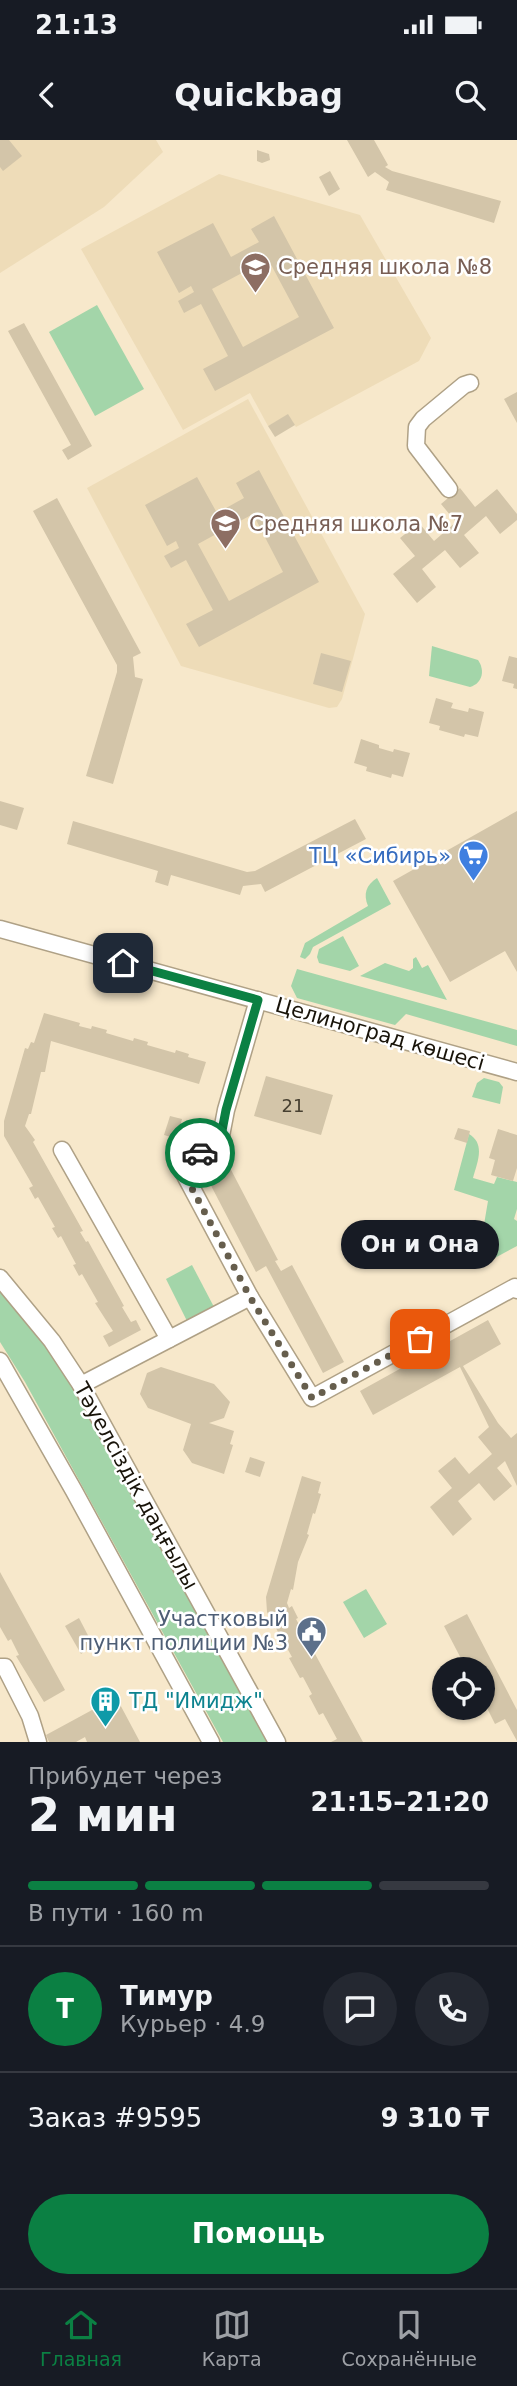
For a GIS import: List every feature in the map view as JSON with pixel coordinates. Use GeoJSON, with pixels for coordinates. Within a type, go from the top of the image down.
{"type":"FeatureCollection","features":[{"type":"Feature","properties":{"kind":"street"},"geometry":{"type":"LineString","coordinates":[[449,489],[416,446],[417,427],[423,419],[470,383]]}},
{"type":"Feature","properties":{"kind":"street","name":"Целиноград көшесі"},"geometry":{"type":"LineString","coordinates":[[0,929],[517,1072]]}},
{"type":"Feature","properties":{"kind":"street"},"geometry":{"type":"LineString","coordinates":[[258,1000],[226,1110],[220,1141],[180,1166],[250,1297],[312,1398],[515,1287],[517,1290]]}},
{"type":"Feature","properties":{"kind":"street"},"geometry":{"type":"LineString","coordinates":[[62,1150],[169,1339]]}},
{"type":"Feature","properties":{"kind":"street","name":"Тәуелсіздік даңғылы"},"geometry":{"type":"LineString","coordinates":[[0,1278],[52,1341],[81,1385],[277,1742]]}},
{"type":"Feature","properties":{"kind":"street"},"geometry":{"type":"LineString","coordinates":[[81,1385],[250,1297]]}},
{"type":"Feature","properties":{"kind":"street"},"geometry":{"type":"LineString","coordinates":[[0,1361],[211,1742]]}},
{"type":"Feature","properties":{"kind":"street"},"geometry":{"type":"LineString","coordinates":[[2,1664],[30,1716],[38,1742]]}},
{"type":"Feature","properties":{"kind":"shaded area"},"geometry":{"type":"Polygon","coordinates":[[[0,140],[156,140],[163,152],[104,207],[0,273],[0,140]]]}},
{"type":"Feature","properties":{"kind":"shaded area","name":"Средняя школа №8"},"geometry":{"type":"Polygon","coordinates":[[[219,174],[360,215],[431,338],[419,361],[296,427],[288,415],[268,426],[250,393],[183,430],[81,249],[219,174]]]}},
{"type":"Feature","properties":{"kind":"shaded area","name":"Средняя школа №7"},"geometry":{"type":"Polygon","coordinates":[[[248,399],[365,614],[342,699],[337,707],[329,708],[181,666],[87,488],[248,399]]]}},
{"type":"Feature","properties":{"kind":"green space"},"geometry":{"type":"Polygon","coordinates":[[[97,305],[144,389],[95,416],[49,332],[97,305]]]}},
{"type":"Feature","properties":{"kind":"green space"},"geometry":{"type":"Polygon","coordinates":[[[432,646],[478,660],[482,672],[478,682],[470,687],[429,676],[432,646]]]}},
{"type":"Feature","properties":{"kind":"green space"},"geometry":{"type":"Polygon","coordinates":[[[377,878],[391,904],[313,947],[305,959],[300,957],[305,943],[368,906],[366,890],[377,878]]]}},
{"type":"Feature","properties":{"kind":"green space"},"geometry":{"type":"Polygon","coordinates":[[[343,936],[359,966],[350,971],[319,963],[319,949],[343,936]]]}},
{"type":"Feature","properties":{"kind":"green space"},"geometry":{"type":"Polygon","coordinates":[[[416,957],[422,968],[428,965],[447,1000],[360,976],[385,963],[409,971],[413,968],[413,959],[416,957]]]}},
{"type":"Feature","properties":{"kind":"green space"},"geometry":{"type":"Polygon","coordinates":[[[297,969],[517,1030],[517,1046],[406,1014],[395,1025],[297,998],[291,986],[297,969]]]}},
{"type":"Feature","properties":{"kind":"green space"},"geometry":{"type":"Polygon","coordinates":[[[484,1078],[499,1082],[503,1087],[500,1104],[472,1097],[477,1083],[484,1078]]]}},
{"type":"Feature","properties":{"kind":"green space"},"geometry":{"type":"Polygon","coordinates":[[[469,1134],[479,1148],[473,1178],[494,1184],[497,1177],[517,1182],[517,1209],[514,1219],[517,1221],[517,1246],[491,1260],[481,1242],[488,1201],[454,1190],[469,1134]]]}},
{"type":"Feature","properties":{"kind":"green space"},"geometry":{"type":"Polygon","coordinates":[[[192,1265],[214,1307],[187,1321],[166,1279],[192,1265]]]}},
{"type":"Feature","properties":{"kind":"green space"},"geometry":{"type":"Polygon","coordinates":[[[0,1288],[51,1350],[74,1386],[270,1742],[223,1742],[25,1382],[0,1342],[0,1288]]]}},
{"type":"Feature","properties":{"kind":"green space"},"geometry":{"type":"Polygon","coordinates":[[[366,1589],[387,1624],[364,1638],[343,1602],[366,1589]]]}},
{"type":"Feature","properties":{"kind":"building"},"geometry":{"type":"Polygon","coordinates":[[[0,140],[9,140],[22,156],[3,171],[0,167],[0,140]]]}},
{"type":"Feature","properties":{"kind":"building"},"geometry":{"type":"Polygon","coordinates":[[[347,140],[374,140],[388,165],[385,167],[392,171],[501,201],[494,223],[386,190],[389,182],[375,172],[368,177],[347,140]]]}},
{"type":"Feature","properties":{"kind":"building"},"geometry":{"type":"Polygon","coordinates":[[[257,150],[269,154],[270,160],[262,163],[257,161],[257,150]]]}},
{"type":"Feature","properties":{"kind":"building"},"geometry":{"type":"Polygon","coordinates":[[[330,171],[340,189],[329,196],[319,177],[330,171]]]}},
{"type":"Feature","properties":{"kind":"building"},"geometry":{"type":"Polygon","coordinates":[[[274,216],[334,328],[215,391],[203,369],[228,356],[201,304],[184,313],[178,301],[194,292],[191,286],[179,293],[157,252],[213,223],[231,257],[259,242],[251,229],[274,216]],[[268,259],[212,289],[243,347],[299,317],[268,259]]]}},
{"type":"Feature","properties":{"kind":"building"},"geometry":{"type":"Polygon","coordinates":[[[24,323],[92,446],[68,460],[62,450],[71,445],[8,331],[24,323]]]}},
{"type":"Feature","properties":{"kind":"building"},"geometry":{"type":"Polygon","coordinates":[[[517,392],[517,423],[504,399],[517,392]]]}},
{"type":"Feature","properties":{"kind":"building"},"geometry":{"type":"Polygon","coordinates":[[[288,414],[295,425],[275,437],[268,426],[288,414]]]}},
{"type":"Feature","properties":{"kind":"building"},"geometry":{"type":"Polygon","coordinates":[[[259,470],[319,582],[199,647],[186,624],[213,610],[186,560],[171,568],[164,556],[179,548],[176,541],[167,546],[145,505],[197,477],[217,513],[244,498],[236,483],[259,470]],[[253,514],[198,544],[229,601],[283,572],[253,514]]]}},
{"type":"Feature","properties":{"kind":"building"},"geometry":{"type":"Polygon","coordinates":[[[460,488],[475,507],[497,489],[517,514],[517,520],[500,534],[486,516],[464,535],[479,553],[460,568],[445,550],[422,569],[436,587],[417,603],[393,574],[415,556],[400,538],[419,523],[434,541],[456,522],[441,504],[460,488]]]}},
{"type":"Feature","properties":{"kind":"building"},"geometry":{"type":"Polygon","coordinates":[[[57,498],[141,653],[133,657],[135,677],[143,679],[113,784],[86,776],[117,665],[33,511],[57,498]]]}},
{"type":"Feature","properties":{"kind":"building"},"geometry":{"type":"Polygon","coordinates":[[[321,653],[351,661],[342,692],[313,684],[321,653]]]}},
{"type":"Feature","properties":{"kind":"building"},"geometry":{"type":"Polygon","coordinates":[[[509,656],[517,658],[517,689],[513,688],[514,684],[502,681],[509,656]]]}},
{"type":"Feature","properties":{"kind":"building"},"geometry":{"type":"Polygon","coordinates":[[[436,698],[453,703],[451,708],[468,712],[469,708],[484,712],[478,737],[465,734],[464,737],[439,730],[440,726],[429,723],[436,698]]]}},
{"type":"Feature","properties":{"kind":"building"},"geometry":{"type":"Polygon","coordinates":[[[361,739],[393,752],[394,749],[410,753],[403,777],[392,774],[391,778],[366,771],[367,767],[354,763],[361,739]]]}},
{"type":"Feature","properties":{"kind":"building"},"geometry":{"type":"Polygon","coordinates":[[[0,801],[24,808],[17,830],[0,825],[0,801]]]}},
{"type":"Feature","properties":{"kind":"building","name":"ТЦ «Сибирь»"},"geometry":{"type":"Polygon","coordinates":[[[517,811],[517,972],[505,951],[450,982],[393,881],[517,811]]]}},
{"type":"Feature","properties":{"kind":"building"},"geometry":{"type":"Polygon","coordinates":[[[355,819],[366,839],[265,892],[261,884],[243,886],[240,895],[171,875],[168,886],[155,882],[158,871],[67,844],[73,821],[247,872],[255,871],[355,819]]]}},
{"type":"Feature","properties":{"kind":"building"},"geometry":{"type":"Polygon","coordinates":[[[44,1013],[80,1023],[79,1026],[91,1029],[92,1026],[133,1041],[134,1038],[148,1042],[147,1045],[175,1053],[176,1050],[206,1062],[199,1084],[51,1041],[45,1072],[41,1072],[31,1114],[25,1126],[83,1231],[80,1232],[86,1242],[88,1241],[124,1306],[122,1307],[131,1322],[136,1320],[141,1330],[109,1347],[103,1336],[113,1331],[95,1303],[98,1302],[82,1274],[79,1276],[73,1265],[76,1264],[61,1236],[58,1238],[52,1228],[55,1227],[38,1197],[35,1199],[29,1188],[33,1186],[4,1136],[4,1121],[25,1048],[28,1049],[31,1042],[34,1043],[44,1013]]]}},
{"type":"Feature","properties":{"kind":"building"},"geometry":{"type":"Polygon","coordinates":[[[266,1076],[333,1095],[321,1135],[254,1116],[266,1076]]]}},
{"type":"Feature","properties":{"kind":"building"},"geometry":{"type":"Polygon","coordinates":[[[170,1116],[182,1119],[177,1139],[164,1135],[170,1116]]]}},
{"type":"Feature","properties":{"kind":"building"},"geometry":{"type":"Polygon","coordinates":[[[458,1128],[470,1131],[467,1143],[454,1139],[458,1128]]]}},
{"type":"Feature","properties":{"kind":"building"},"geometry":{"type":"Polygon","coordinates":[[[498,1129],[517,1135],[517,1168],[513,1181],[491,1175],[495,1160],[489,1158],[498,1129]]]}},
{"type":"Feature","properties":{"kind":"building"},"geometry":{"type":"Polygon","coordinates":[[[228,1164],[278,1260],[275,1261],[281,1271],[292,1265],[344,1362],[323,1373],[266,1266],[256,1272],[206,1176],[228,1164]]]}},
{"type":"Feature","properties":{"kind":"building"},"geometry":{"type":"Polygon","coordinates":[[[488,1320],[501,1344],[463,1366],[498,1423],[511,1438],[517,1433],[517,1486],[505,1461],[497,1468],[512,1486],[494,1501],[479,1483],[458,1501],[472,1519],[453,1536],[430,1507],[452,1488],[438,1471],[455,1457],[469,1474],[492,1454],[478,1437],[489,1427],[460,1367],[373,1415],[360,1391],[488,1320]]]}},
{"type":"Feature","properties":{"kind":"building"},"geometry":{"type":"Polygon","coordinates":[[[161,1367],[214,1384],[230,1402],[224,1418],[209,1423],[234,1431],[230,1444],[233,1445],[224,1474],[192,1463],[183,1450],[191,1424],[148,1408],[140,1394],[147,1373],[161,1367]]]}},
{"type":"Feature","properties":{"kind":"building"},"geometry":{"type":"Polygon","coordinates":[[[250,1457],[265,1462],[260,1477],[245,1472],[250,1457]]]}},
{"type":"Feature","properties":{"kind":"building"},"geometry":{"type":"Polygon","coordinates":[[[302,1476],[321,1482],[318,1493],[321,1494],[287,1603],[289,1608],[292,1606],[298,1618],[296,1619],[363,1742],[331,1742],[337,1739],[323,1713],[319,1715],[309,1696],[312,1694],[289,1658],[292,1657],[267,1612],[266,1597],[302,1476]]]}},
{"type":"Feature","properties":{"kind":"building"},"geometry":{"type":"Polygon","coordinates":[[[0,1572],[65,1690],[44,1702],[16,1656],[19,1655],[11,1639],[8,1641],[0,1627],[0,1572]]]}},
{"type":"Feature","properties":{"kind":"building"},"geometry":{"type":"Polygon","coordinates":[[[467,1614],[489,1657],[460,1657],[444,1626],[467,1614]]]}},
{"type":"Feature","properties":{"kind":"building"},"geometry":{"type":"Polygon","coordinates":[[[79,1618],[93,1645],[81,1654],[65,1626],[79,1618]]]}},
{"type":"Feature","properties":{"kind":"building"},"geometry":{"type":"Polygon","coordinates":[[[495,1668],[517,1710],[517,1741],[505,1719],[495,1724],[495,1668]]]}},
{"type":"Feature","properties":{"kind":"building","name":"ТД \"Имидж\""},"geometry":{"type":"Polygon","coordinates":[[[116,1697],[140,1742],[87,1742],[85,1737],[76,1742],[49,1742],[46,1735],[116,1697]]]}},
{"type":"Feature","properties":{"kind":"way so far"},"geometry":{"type":"LineString","coordinates":[[200,1153],[180,1166],[250,1297],[312,1398],[420,1339]]}},
{"type":"Feature","properties":{"kind":"place","name":"Средняя школа №8"},"geometry":{"type":"Point","coordinates":[255,294]}},
{"type":"Feature","properties":{"kind":"place","name":"Средняя школа №7"},"geometry":{"type":"Point","coordinates":[226,551]}},
{"type":"Feature","properties":{"kind":"place","name":"ТЦ «Сибирь»"},"geometry":{"type":"Point","coordinates":[474,883]}},
{"type":"Feature","properties":{"kind":"place","name":"Он и Она"},"geometry":{"type":"Point","coordinates":[420,1339]}},
{"type":"Feature","properties":{"kind":"place","name":"Участковый пункт полиции №3"},"geometry":{"type":"Point","coordinates":[311,1658]}},
{"type":"Feature","properties":{"kind":"place","name":"ТД \"Имидж\""},"geometry":{"type":"Point","coordinates":[106,1728]}},
{"type":"Feature","properties":{"kind":"route"},"geometry":{"type":"LineString","coordinates":[[123,963],[258,1000],[226,1110],[220,1141],[200,1153]]}}]}
